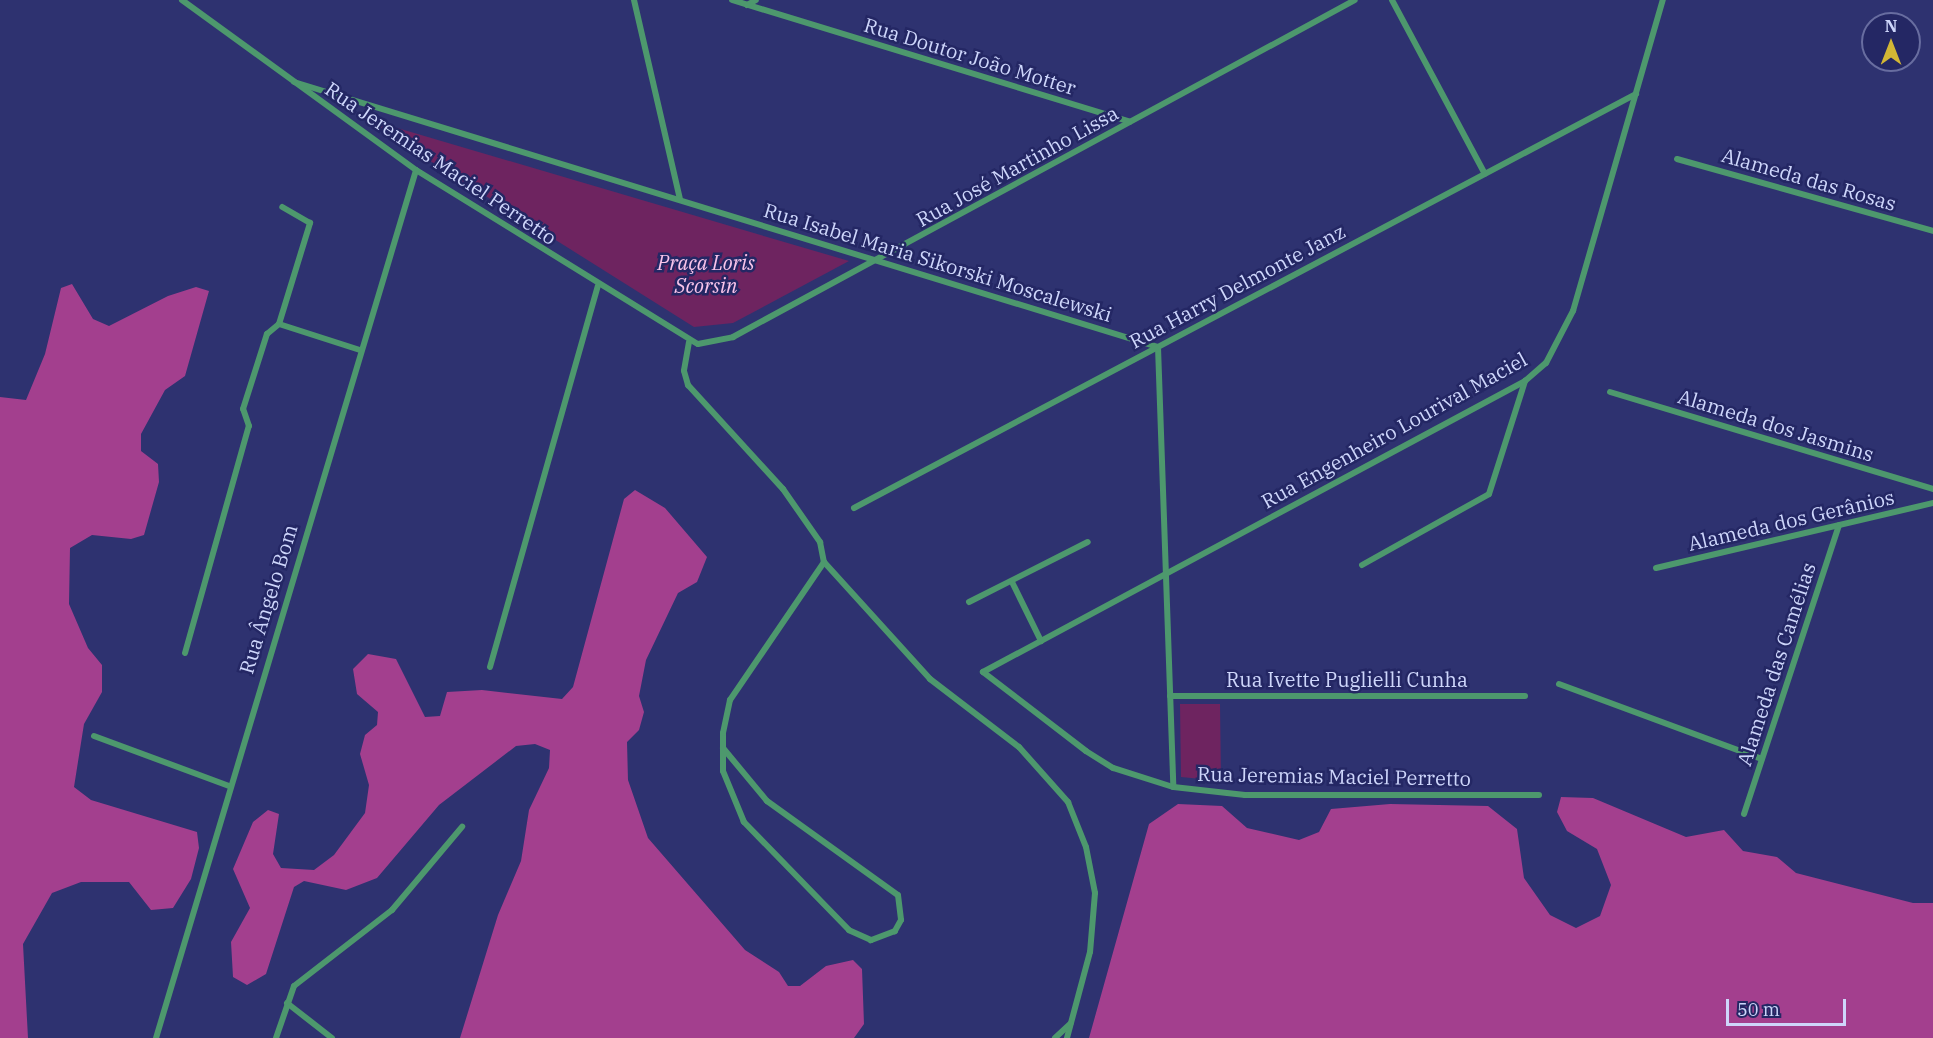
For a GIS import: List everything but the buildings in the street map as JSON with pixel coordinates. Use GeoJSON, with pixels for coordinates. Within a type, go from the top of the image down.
{"type":"FeatureCollection","features":[{"type":"Feature","properties":{"kind":"street","name":"Rua Jeremias Maciel Perretto"},"geometry":{"type":"LineString","coordinates":[[183,0],[288,80],[416,170],[689,342]]}},
{"type":"Feature","properties":{"kind":"street"},"geometry":{"type":"LineString","coordinates":[[634,0],[680,200]]}},
{"type":"Feature","properties":{"kind":"street","name":"Rua Doutor João Motter"},"geometry":{"type":"LineString","coordinates":[[732,0],[1130,122]]}},
{"type":"Feature","properties":{"kind":"street"},"geometry":{"type":"LineString","coordinates":[[747,5],[756,0]]}},
{"type":"Feature","properties":{"kind":"street","name":"Rua José Martinho Lissa"},"geometry":{"type":"LineString","coordinates":[[689,342],[723,341],[877,261],[1356,0]]}},
{"type":"Feature","properties":{"kind":"street"},"geometry":{"type":"LineString","coordinates":[[1392,0],[1485,174]]}},
{"type":"Feature","properties":{"kind":"street","name":"Rua Engenheiro Lourival Maciel"},"geometry":{"type":"LineString","coordinates":[[983,672],[1525,381],[1546,363],[1565,333],[1663,0]]}},
{"type":"Feature","properties":{"kind":"street","name":"Rua Isabel Maria Sikorski Moscalewski"},"geometry":{"type":"LineString","coordinates":[[288,80],[1158,347]]}},
{"type":"Feature","properties":{"kind":"street","name":"Rua Harry Delmonte Janz"},"geometry":{"type":"LineString","coordinates":[[854,508],[1636,94]]}},
{"type":"Feature","properties":{"kind":"street","name":"Alameda das Rosas"},"geometry":{"type":"LineString","coordinates":[[1677,159],[1933,231]]}},
{"type":"Feature","properties":{"kind":"street","name":"Rua Ângelo Bom"},"geometry":{"type":"LineString","coordinates":[[156,1038],[229,786],[416,170]]}},
{"type":"Feature","properties":{"kind":"street"},"geometry":{"type":"LineString","coordinates":[[184,653],[249,426],[243,409],[267,334],[279,324],[310,223],[282,207]]}},
{"type":"Feature","properties":{"kind":"street"},"geometry":{"type":"LineString","coordinates":[[490,667],[598,286]]}},
{"type":"Feature","properties":{"kind":"street"},"geometry":{"type":"LineString","coordinates":[[279,324],[360,350]]}},
{"type":"Feature","properties":{"kind":"street"},"geometry":{"type":"LineString","coordinates":[[689,342],[684,371],[688,385],[783,489],[820,542],[824,562],[930,679],[1018,747],[1068,802],[1086,847],[1095,893],[1090,952],[1067,1038]]}},
{"type":"Feature","properties":{"kind":"street"},"geometry":{"type":"LineString","coordinates":[[1158,347],[1173,787]]}},
{"type":"Feature","properties":{"kind":"street"},"geometry":{"type":"LineString","coordinates":[[1362,565],[1489,494],[1525,381]]}},
{"type":"Feature","properties":{"kind":"street","name":"Alameda dos Jasmins"},"geometry":{"type":"LineString","coordinates":[[1610,392],[1933,489]]}},
{"type":"Feature","properties":{"kind":"street","name":"Alameda dos Gerânios"},"geometry":{"type":"LineString","coordinates":[[1656,568],[1933,503]]}},
{"type":"Feature","properties":{"kind":"street","name":"Alameda das Camélias"},"geometry":{"type":"LineString","coordinates":[[1744,814],[1839,525]]}},
{"type":"Feature","properties":{"kind":"street"},"geometry":{"type":"LineString","coordinates":[[969,602],[1088,542]]}},
{"type":"Feature","properties":{"kind":"street"},"geometry":{"type":"LineString","coordinates":[[723,748],[767,801],[898,895],[901,920],[895,931],[882,939],[858,937],[757,838],[729,796],[723,748],[726,717],[741,679],[824,562]]}},
{"type":"Feature","properties":{"kind":"street"},"geometry":{"type":"LineString","coordinates":[[1012,582],[1041,641]]}},
{"type":"Feature","properties":{"kind":"street","name":"Rua Jeremias Maciel Perretto"},"geometry":{"type":"LineString","coordinates":[[983,672],[1086,752],[1113,768],[1173,787],[1245,795],[1539,795]]}},
{"type":"Feature","properties":{"kind":"street"},"geometry":{"type":"LineString","coordinates":[[1559,684],[1762,759]]}},
{"type":"Feature","properties":{"kind":"street","name":"Rua Ivette Puglielli Cunha"},"geometry":{"type":"LineString","coordinates":[[1170,696],[1525,696]]}},
{"type":"Feature","properties":{"kind":"street"},"geometry":{"type":"LineString","coordinates":[[93,736],[229,786]]}},
{"type":"Feature","properties":{"kind":"street"},"geometry":{"type":"LineString","coordinates":[[276,1038],[287,1003],[306,974],[392,910],[462,827]]}},
{"type":"Feature","properties":{"kind":"street"},"geometry":{"type":"LineString","coordinates":[[287,1003],[332,1038]]}},
{"type":"Feature","properties":{"kind":"street"},"geometry":{"type":"LineString","coordinates":[[1055,1038],[1070,1024]]}},
{"type":"Feature","properties":{"kind":"green space","name":"Praça Loris Scorsin"},"geometry":{"type":"Polygon","coordinates":[[[360,117],[849,261],[733,323],[694,327],[360,117]]]}},
{"type":"Feature","properties":{"kind":"green space"},"geometry":{"type":"Polygon","coordinates":[[[1180,704],[1220,704],[1221,781],[1181,777],[1180,704]]]}},
{"type":"Feature","properties":{"kind":"shaded area"},"geometry":{"type":"Polygon","coordinates":[[[72,284],[93,319],[109,326],[168,296],[196,287],[209,291],[185,376],[165,390],[141,434],[141,451],[158,464],[159,482],[144,535],[131,539],[92,535],[70,548],[69,604],[88,648],[102,665],[102,692],[84,724],[74,787],[91,800],[197,832],[199,848],[191,879],[173,908],[151,910],[129,882],[81,882],[52,893],[23,944],[28,1038],[0,1038],[0,397],[26,400],[45,354],[61,288],[72,284]]]}},
{"type":"Feature","properties":{"kind":"shaded area"},"geometry":{"type":"Polygon","coordinates":[[[635,490],[665,508],[707,557],[697,582],[678,593],[646,660],[639,696],[644,712],[639,730],[627,742],[628,780],[648,838],[745,950],[779,972],[788,986],[800,986],[826,966],[853,960],[862,969],[864,1024],[854,1038],[460,1038],[498,915],[521,861],[529,810],[549,768],[550,750],[535,744],[516,746],[439,805],[377,878],[346,890],[304,881],[294,887],[266,974],[247,985],[233,977],[231,942],[250,908],[233,869],[253,822],[268,810],[279,814],[273,854],[281,868],[314,870],[334,855],[365,813],[369,785],[360,754],[365,735],[377,725],[378,712],[357,694],[353,669],[368,654],[396,659],[425,717],[440,716],[447,692],[482,690],[562,699],[573,687],[624,499],[635,490]]]}},
{"type":"Feature","properties":{"kind":"shaded area"},"geometry":{"type":"Polygon","coordinates":[[[1561,797],[1593,798],[1686,837],[1724,830],[1743,851],[1777,857],[1796,873],[1913,903],[1933,903],[1933,1038],[1089,1038],[1149,824],[1178,804],[1222,806],[1247,828],[1299,840],[1319,832],[1331,809],[1390,804],[1488,806],[1517,829],[1524,878],[1550,915],[1576,928],[1600,916],[1611,885],[1597,849],[1567,831],[1557,812],[1561,797]]]}}]}
